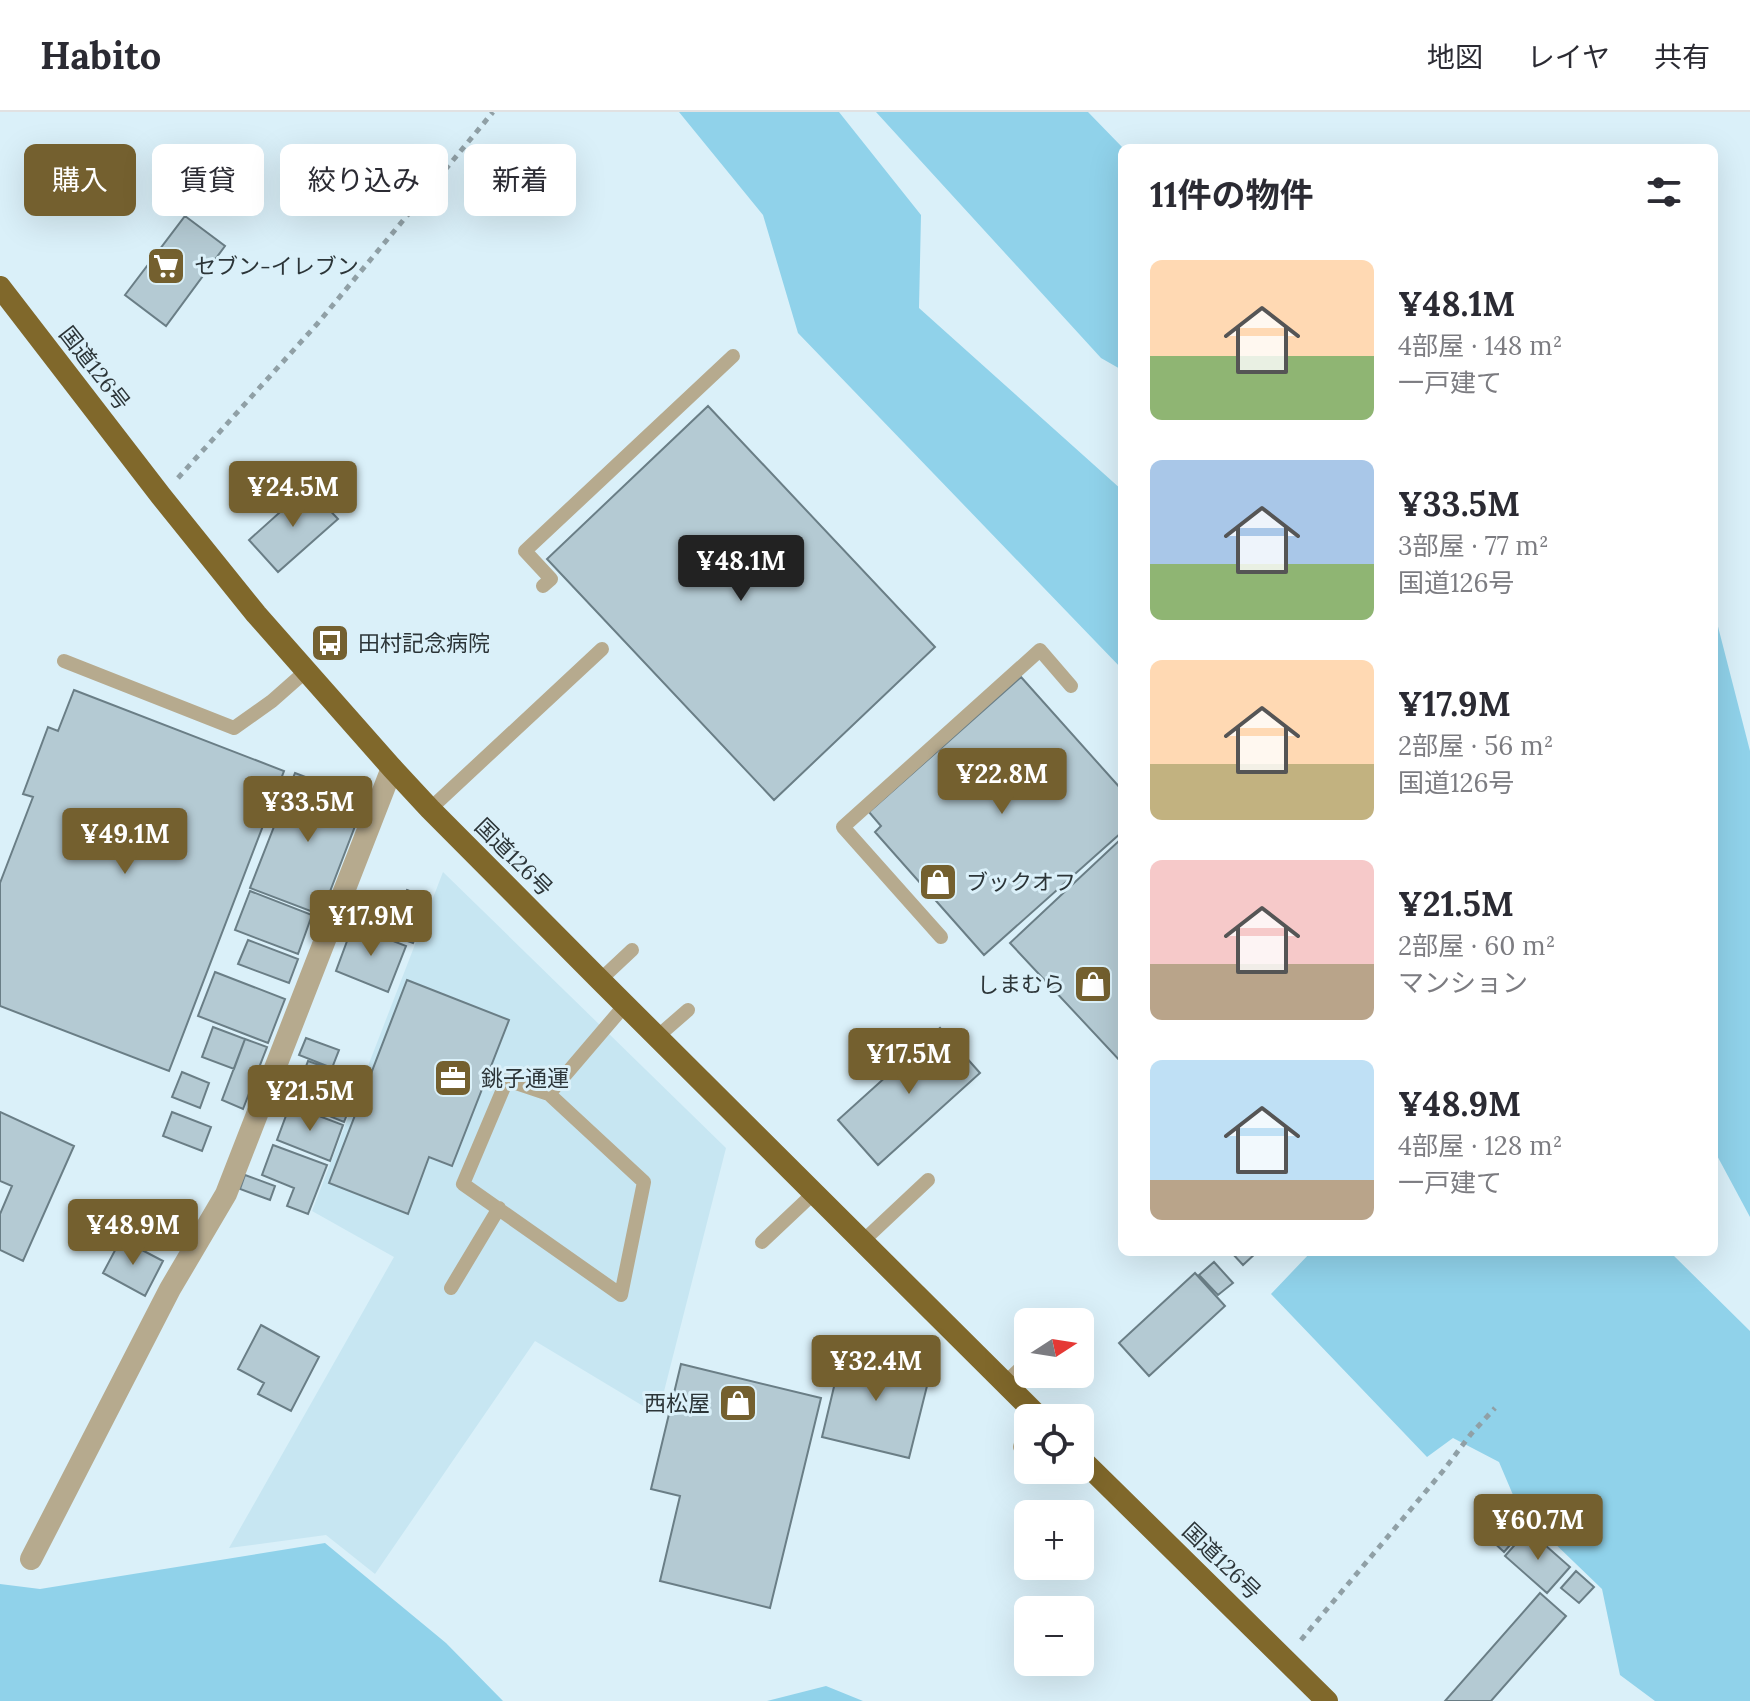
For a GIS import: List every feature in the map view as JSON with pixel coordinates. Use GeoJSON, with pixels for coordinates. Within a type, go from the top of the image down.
{"type":"FeatureCollection","features":[{"type":"Feature","properties":{"kind":"highway","name":"国道126号"},"geometry":{"type":"LineString","coordinates":[[0,287],[256,614],[392,768],[1005,1383],[1022,1404]]}},
{"type":"Feature","properties":{"kind":"highway","name":"国道126号"},"geometry":{"type":"LineString","coordinates":[[1094,1472],[1327,1701]]}},
{"type":"Feature","properties":{"kind":"street"},"geometry":{"type":"LineString","coordinates":[[31,1559],[170,1289],[226,1194],[392,768]]}},
{"type":"Feature","properties":{"kind":"lane"},"geometry":{"type":"LineString","coordinates":[[543,586],[551,579],[525,551],[733,356]]}},
{"type":"Feature","properties":{"kind":"lane"},"geometry":{"type":"LineString","coordinates":[[430,809],[602,649]]}},
{"type":"Feature","properties":{"kind":"lane"},"geometry":{"type":"LineString","coordinates":[[941,937],[843,827],[1040,650],[1071,686]]}},
{"type":"Feature","properties":{"kind":"lane"},"geometry":{"type":"LineString","coordinates":[[64,661],[234,728],[272,701],[306,671]]}},
{"type":"Feature","properties":{"kind":"lane"},"geometry":{"type":"LineString","coordinates":[[600,980],[632,950]]}},
{"type":"Feature","properties":{"kind":"lane"},"geometry":{"type":"LineString","coordinates":[[549,1094],[625,1005]]}},
{"type":"Feature","properties":{"kind":"lane"},"geometry":{"type":"LineString","coordinates":[[657,1037],[688,1010]]}},
{"type":"Feature","properties":{"kind":"lane"},"geometry":{"type":"LineString","coordinates":[[507,1080],[549,1094],[644,1182],[621,1295],[463,1184],[507,1080]]}},
{"type":"Feature","properties":{"kind":"lane"},"geometry":{"type":"LineString","coordinates":[[863,1241],[928,1180]]}},
{"type":"Feature","properties":{"kind":"lane"},"geometry":{"type":"LineString","coordinates":[[762,1242],[814,1193]]}},
{"type":"Feature","properties":{"kind":"lane"},"geometry":{"type":"LineString","coordinates":[[451,1288],[499,1208]]}},
{"type":"Feature","properties":{"kind":"lane"},"geometry":{"type":"LineString","coordinates":[[1005,1383],[1014,1374]]}},
{"type":"Feature","properties":{"kind":"path"},"geometry":{"type":"LineString","coordinates":[[161,496],[318,323],[493,112]]}},
{"type":"Feature","properties":{"kind":"path"},"geometry":{"type":"LineString","coordinates":[[1285,1660],[1495,1408]]}},
{"type":"Feature","properties":{"kind":"shaded area"},"geometry":{"type":"Polygon","coordinates":[[[679,112],[839,112],[921,215],[919,308],[1118,486],[1118,665],[798,333],[763,215],[679,112]]]}},
{"type":"Feature","properties":{"kind":"shaded area"},"geometry":{"type":"Polygon","coordinates":[[[876,112],[1088,112],[1119,144],[1118,368],[1101,358],[876,112]]]}},
{"type":"Feature","properties":{"kind":"shaded area"},"geometry":{"type":"Polygon","coordinates":[[[1718,627],[1750,751],[1750,1217],[1718,1157],[1718,627]]]}},
{"type":"Feature","properties":{"kind":"shaded area","name":"銚子通運"},"geometry":{"type":"Polygon","coordinates":[[[443,872],[726,1148],[658,1415],[535,1341],[375,1574],[326,1535],[229,1548],[394,1257],[312,1211],[443,872]]]}},
{"type":"Feature","properties":{"kind":"shaded area"},"geometry":{"type":"Polygon","coordinates":[[[1307,1256],[1674,1256],[1750,1331],[1750,1701],[1655,1701],[1620,1675],[1602,1589],[1519,1509],[1499,1462],[1453,1438],[1427,1457],[1271,1294],[1307,1256]]]}},
{"type":"Feature","properties":{"kind":"shaded area"},"geometry":{"type":"Polygon","coordinates":[[[325,1543],[446,1643],[503,1701],[0,1701],[0,1584],[40,1589],[325,1543]]]}},
{"type":"Feature","properties":{"kind":"shaded area"},"geometry":{"type":"Polygon","coordinates":[[[826,1686],[863,1701],[767,1701],[826,1686]]]}},
{"type":"Feature","properties":{"kind":"building"},"geometry":{"type":"Polygon","coordinates":[[[185,216],[225,246],[166,326],[125,295],[185,216]]]}},
{"type":"Feature","properties":{"kind":"building"},"geometry":{"type":"Polygon","coordinates":[[[708,406],[935,647],[774,800],[547,559],[708,406]]]}},
{"type":"Feature","properties":{"kind":"building"},"geometry":{"type":"Polygon","coordinates":[[[308,487],[338,519],[278,572],[249,540],[308,487]]]}},
{"type":"Feature","properties":{"kind":"building"},"geometry":{"type":"Polygon","coordinates":[[[1021,677],[1118,786],[1118,836],[984,955],[875,832],[881,826],[869,812],[1021,677]]]}},
{"type":"Feature","properties":{"kind":"building"},"geometry":{"type":"Polygon","coordinates":[[[74,690],[284,771],[169,1071],[0,1006],[0,883],[33,797],[23,794],[48,727],[58,731],[74,690]]]}},
{"type":"Feature","properties":{"kind":"building"},"geometry":{"type":"Polygon","coordinates":[[[295,773],[365,800],[321,915],[250,888],[295,773]]]}},
{"type":"Feature","properties":{"kind":"building"},"geometry":{"type":"Polygon","coordinates":[[[1118,842],[1118,1059],[1010,943],[1118,842]]]}},
{"type":"Feature","properties":{"kind":"building"},"geometry":{"type":"Polygon","coordinates":[[[407,890],[430,899],[413,943],[390,935],[407,890]]]}},
{"type":"Feature","properties":{"kind":"building"},"geometry":{"type":"Polygon","coordinates":[[[250,891],[312,915],[298,954],[235,930],[250,891]]]}},
{"type":"Feature","properties":{"kind":"building"},"geometry":{"type":"Polygon","coordinates":[[[353,925],[406,946],[388,992],[336,971],[353,925]]]}},
{"type":"Feature","properties":{"kind":"building"},"geometry":{"type":"Polygon","coordinates":[[[248,940],[298,959],[289,983],[238,964],[248,940]]]}},
{"type":"Feature","properties":{"kind":"building"},"geometry":{"type":"Polygon","coordinates":[[[215,972],[285,999],[268,1043],[198,1016],[215,972]]]}},
{"type":"Feature","properties":{"kind":"building"},"geometry":{"type":"Polygon","coordinates":[[[407,980],[509,1020],[452,1166],[429,1157],[408,1214],[329,1183],[407,980]]]}},
{"type":"Feature","properties":{"kind":"building"},"geometry":{"type":"Polygon","coordinates":[[[213,1027],[245,1039],[234,1069],[202,1057],[213,1027]]]}},
{"type":"Feature","properties":{"kind":"building"},"geometry":{"type":"Polygon","coordinates":[[[940,1028],[980,1073],[878,1165],[838,1120],[940,1028]]]}},
{"type":"Feature","properties":{"kind":"building"},"geometry":{"type":"Polygon","coordinates":[[[306,1038],[339,1050],[332,1068],[299,1055],[306,1038]]]}},
{"type":"Feature","properties":{"kind":"building"},"geometry":{"type":"Polygon","coordinates":[[[245,1039],[267,1047],[243,1109],[222,1100],[245,1039]]]}},
{"type":"Feature","properties":{"kind":"building"},"geometry":{"type":"Polygon","coordinates":[[[308,1061],[333,1070],[317,1111],[293,1102],[308,1061]]]}},
{"type":"Feature","properties":{"kind":"building"},"geometry":{"type":"Polygon","coordinates":[[[333,1070],[360,1081],[344,1122],[317,1111],[333,1070]]]}},
{"type":"Feature","properties":{"kind":"building"},"geometry":{"type":"Polygon","coordinates":[[[182,1072],[209,1083],[200,1108],[172,1097],[182,1072]]]}},
{"type":"Feature","properties":{"kind":"building"},"geometry":{"type":"Polygon","coordinates":[[[290,1105],[343,1125],[330,1161],[277,1140],[290,1105]]]}},
{"type":"Feature","properties":{"kind":"building"},"geometry":{"type":"Polygon","coordinates":[[[0,1112],[74,1146],[23,1261],[0,1250],[0,1214],[12,1186],[0,1181],[0,1112]]]}},
{"type":"Feature","properties":{"kind":"building"},"geometry":{"type":"Polygon","coordinates":[[[172,1112],[211,1127],[202,1151],[163,1136],[172,1112]]]}},
{"type":"Feature","properties":{"kind":"building"},"geometry":{"type":"Polygon","coordinates":[[[273,1145],[327,1165],[308,1214],[287,1206],[294,1188],[262,1175],[273,1145]]]}},
{"type":"Feature","properties":{"kind":"building"},"geometry":{"type":"Polygon","coordinates":[[[245,1175],[275,1186],[270,1200],[240,1189],[245,1175]]]}},
{"type":"Feature","properties":{"kind":"building"},"geometry":{"type":"Polygon","coordinates":[[[121,1239],[163,1261],[145,1296],[103,1273],[121,1239]]]}},
{"type":"Feature","properties":{"kind":"building"},"geometry":{"type":"Polygon","coordinates":[[[1235,1256],[1253,1256],[1243,1265],[1235,1256]]]}},
{"type":"Feature","properties":{"kind":"building"},"geometry":{"type":"Polygon","coordinates":[[[1214,1262],[1233,1283],[1218,1295],[1199,1275],[1214,1262]]]}},
{"type":"Feature","properties":{"kind":"building"},"geometry":{"type":"Polygon","coordinates":[[[1195,1273],[1225,1306],[1149,1376],[1119,1343],[1195,1273]]]}},
{"type":"Feature","properties":{"kind":"building"},"geometry":{"type":"Polygon","coordinates":[[[261,1325],[319,1357],[291,1411],[258,1394],[264,1383],[238,1369],[261,1325]]]}},
{"type":"Feature","properties":{"kind":"building"},"geometry":{"type":"Polygon","coordinates":[[[843,1349],[931,1370],[909,1458],[822,1437],[843,1349]]]}},
{"type":"Feature","properties":{"kind":"building"},"geometry":{"type":"Polygon","coordinates":[[[681,1364],[821,1398],[770,1608],[660,1581],[680,1496],[651,1489],[681,1364]]]}},
{"type":"Feature","properties":{"kind":"building"},"geometry":{"type":"Polygon","coordinates":[[[1508,1514],[1525,1528],[1504,1552],[1488,1537],[1508,1514]]]}},
{"type":"Feature","properties":{"kind":"building"},"geometry":{"type":"Polygon","coordinates":[[[1528,1530],[1570,1567],[1547,1593],[1505,1556],[1528,1530]]]}},
{"type":"Feature","properties":{"kind":"building"},"geometry":{"type":"Polygon","coordinates":[[[1576,1571],[1594,1587],[1579,1603],[1561,1588],[1576,1571]]]}},
{"type":"Feature","properties":{"kind":"building"},"geometry":{"type":"Polygon","coordinates":[[[1540,1593],[1566,1616],[1491,1701],[1445,1701],[1540,1593]]]}},
{"type":"Feature","properties":{"kind":"place","name":"セブン-イレブン"},"geometry":{"type":"Point","coordinates":[166,266]}},
{"type":"Feature","properties":{"kind":"place","name":"田村記念病院"},"geometry":{"type":"Point","coordinates":[330,643]}},
{"type":"Feature","properties":{"kind":"place","name":"ブックオフ"},"geometry":{"type":"Point","coordinates":[938,882]}},
{"type":"Feature","properties":{"kind":"place","name":"しまむら"},"geometry":{"type":"Point","coordinates":[1093,984]}},
{"type":"Feature","properties":{"kind":"place","name":"銚子通運"},"geometry":{"type":"Point","coordinates":[453,1078]}},
{"type":"Feature","properties":{"kind":"place","name":"西松屋"},"geometry":{"type":"Point","coordinates":[738,1403]}}]}
